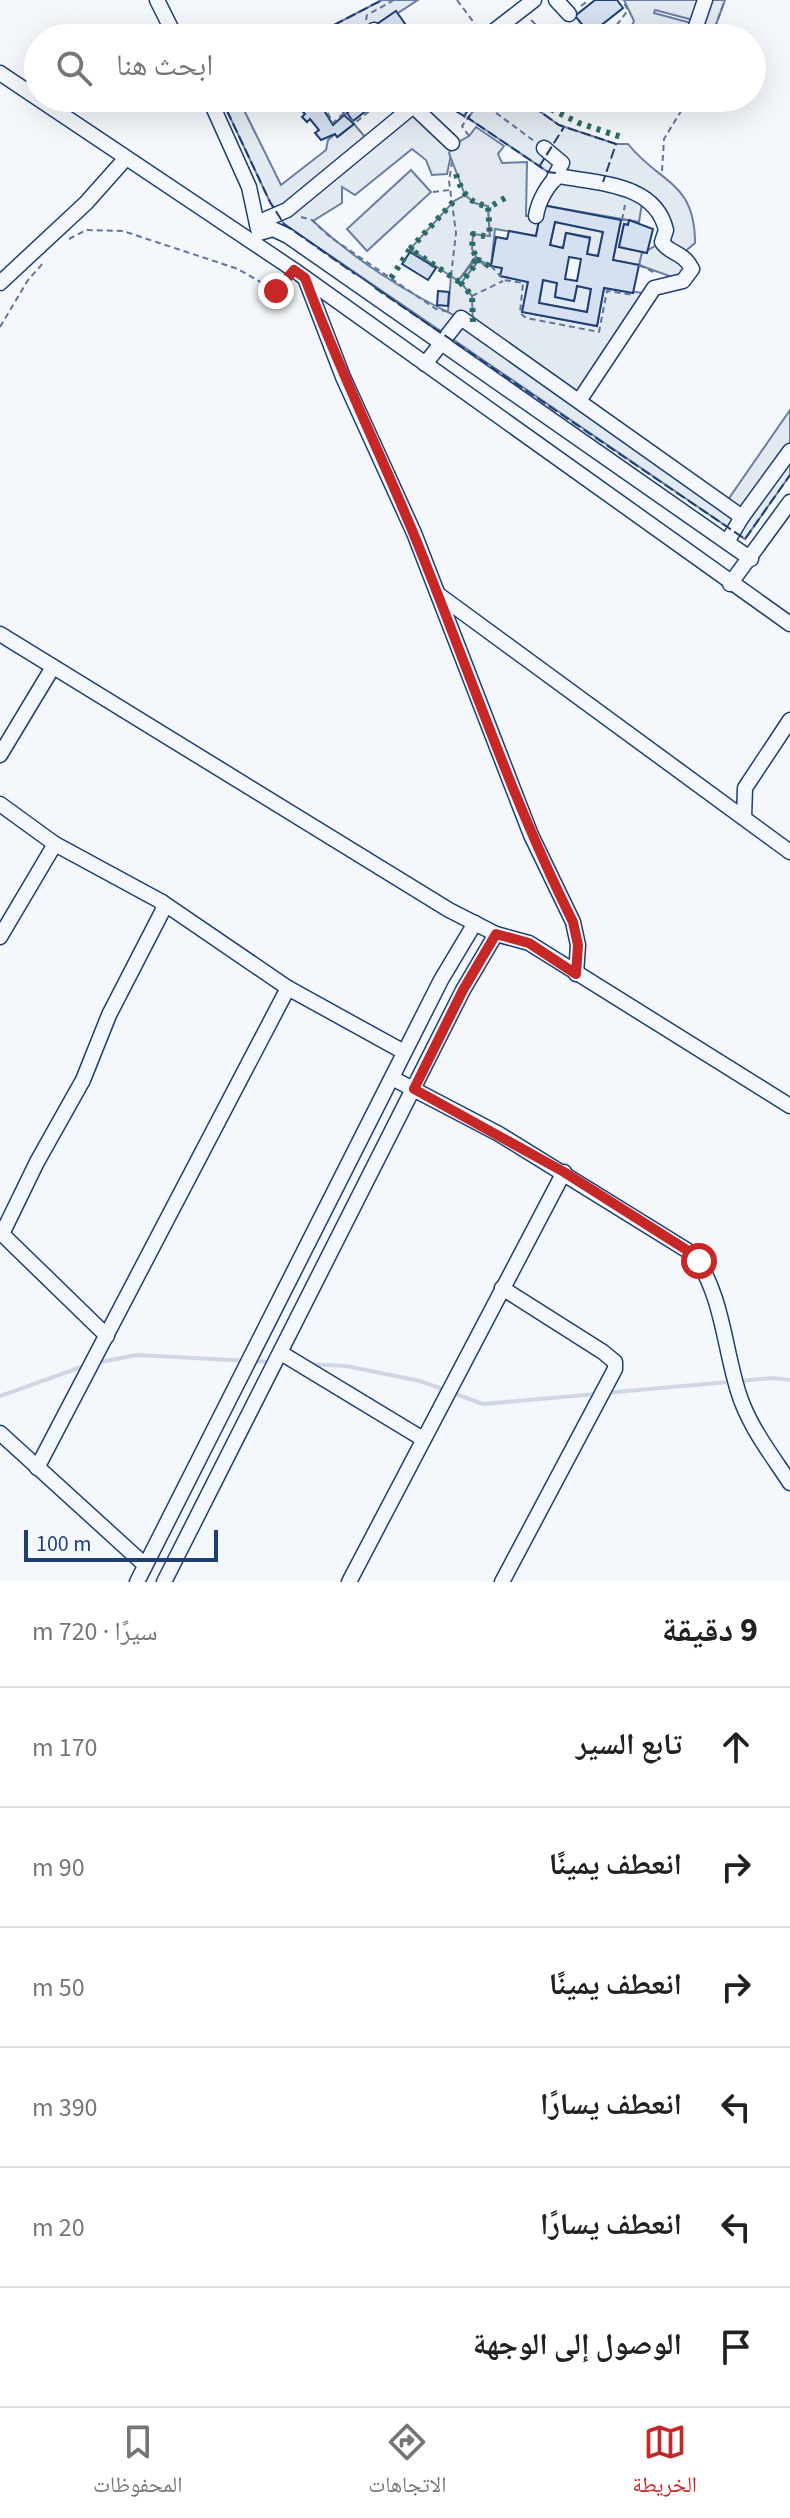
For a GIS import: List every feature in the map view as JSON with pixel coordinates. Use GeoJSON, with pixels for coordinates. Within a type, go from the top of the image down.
{"type":"FeatureCollection","features":[{"type":"Feature","properties":{"kind":"street"},"geometry":{"type":"LineString","coordinates":[[157,0],[169,24]]}},
{"type":"Feature","properties":{"kind":"street"},"geometry":{"type":"LineString","coordinates":[[504,24],[534,0]]}},
{"type":"Feature","properties":{"kind":"street"},"geometry":{"type":"LineString","coordinates":[[556,0],[569,14]]}},
{"type":"Feature","properties":{"kind":"street"},"geometry":{"type":"LineString","coordinates":[[697,24],[705,0]]}},
{"type":"Feature","properties":{"kind":"street"},"geometry":{"type":"LineString","coordinates":[[0,73],[24,89]]}},
{"type":"Feature","properties":{"kind":"street"},"geometry":{"type":"LineString","coordinates":[[58,112],[299,274],[790,624]]}},
{"type":"Feature","properties":{"kind":"street"},"geometry":{"type":"LineString","coordinates":[[216,112],[236,154],[262,249]]}},
{"type":"Feature","properties":{"kind":"street"},"geometry":{"type":"LineString","coordinates":[[258,228],[292,206],[403,112]]}},
{"type":"Feature","properties":{"kind":"street"},"geometry":{"type":"LineString","coordinates":[[425,112],[452,143]]}},
{"type":"Feature","properties":{"kind":"street"},"geometry":{"type":"LineString","coordinates":[[536,216],[539,202],[562,163],[544,148]]}},
{"type":"Feature","properties":{"kind":"street"},"geometry":{"type":"LineString","coordinates":[[0,283],[86,203],[126,158]]}},
{"type":"Feature","properties":{"kind":"street"},"geometry":{"type":"LineString","coordinates":[[554,178],[629,190],[656,206],[666,230],[662,242],[665,248],[682,254],[692,269],[683,281],[654,288],[579,401]]}},
{"type":"Feature","properties":{"kind":"street"},"geometry":{"type":"LineString","coordinates":[[258,228],[273,229],[288,236],[751,559]]}},
{"type":"Feature","properties":{"kind":"street"},"geometry":{"type":"LineString","coordinates":[[299,274],[439,595],[492,742],[573,922],[578,945],[576,974]]}},
{"type":"Feature","properties":{"kind":"street"},"geometry":{"type":"LineString","coordinates":[[425,364],[461,318],[742,517]]}},
{"type":"Feature","properties":{"kind":"street"},"geometry":{"type":"LineString","coordinates":[[727,542],[790,451]]}},
{"type":"Feature","properties":{"kind":"street"},"geometry":{"type":"LineString","coordinates":[[730,584],[790,502]]}},
{"type":"Feature","properties":{"kind":"street"},"geometry":{"type":"LineString","coordinates":[[439,595],[790,852]]}},
{"type":"Feature","properties":{"kind":"street"},"geometry":{"type":"LineString","coordinates":[[0,634],[264,799],[475,923],[496,934],[529,943],[790,1106]]}},
{"type":"Feature","properties":{"kind":"street"},"geometry":{"type":"LineString","coordinates":[[0,755],[53,667]]}},
{"type":"Feature","properties":{"kind":"street"},"geometry":{"type":"LineString","coordinates":[[715,797],[731,796],[745,788],[790,720]]}},
{"type":"Feature","properties":{"kind":"street"},"geometry":{"type":"LineString","coordinates":[[744,818],[745,788]]}},
{"type":"Feature","properties":{"kind":"street"},"geometry":{"type":"LineString","coordinates":[[0,804],[55,844],[162,902],[288,988],[404,1052]]}},
{"type":"Feature","properties":{"kind":"street"},"geometry":{"type":"LineString","coordinates":[[0,937],[55,844]]}},
{"type":"Feature","properties":{"kind":"street"},"geometry":{"type":"LineString","coordinates":[[107,1336],[1,1233],[83,1080],[109,1015],[163,910],[162,902]]}},
{"type":"Feature","properties":{"kind":"street"},"geometry":{"type":"LineString","coordinates":[[137,1582],[404,1052],[475,923]]}},
{"type":"Feature","properties":{"kind":"street"},"geometry":{"type":"LineString","coordinates":[[164,1582],[463,990],[496,934]]}},
{"type":"Feature","properties":{"kind":"street"},"geometry":{"type":"LineString","coordinates":[[37,1468],[288,988]]}},
{"type":"Feature","properties":{"kind":"street"},"geometry":{"type":"LineString","coordinates":[[392,1078],[564,1172],[693,1254],[699,1261],[723,1327],[742,1403],[751,1423],[790,1483]]}},
{"type":"Feature","properties":{"kind":"street"},"geometry":{"type":"LineString","coordinates":[[349,1582],[564,1172]]}},
{"type":"Feature","properties":{"kind":"street"},"geometry":{"type":"LineString","coordinates":[[502,1288],[615,1362],[615,1369],[502,1582]]}},
{"type":"Feature","properties":{"kind":"street"},"geometry":{"type":"LineString","coordinates":[[281,1353],[423,1439]]}},
{"type":"Feature","properties":{"kind":"street"},"geometry":{"type":"LineString","coordinates":[[0,1433],[145,1565]]}},
{"type":"Feature","properties":{"kind":"path"},"geometry":{"type":"LineString","coordinates":[[367,15],[394,0]]}},
{"type":"Feature","properties":{"kind":"path"},"geometry":{"type":"LineString","coordinates":[[457,0],[475,24]]}},
{"type":"Feature","properties":{"kind":"path"},"geometry":{"type":"LineString","coordinates":[[620,24],[628,10],[622,0]]}},
{"type":"Feature","properties":{"kind":"path"},"geometry":{"type":"LineString","coordinates":[[716,24],[725,0]]}},
{"type":"Feature","properties":{"kind":"path"},"geometry":{"type":"LineString","coordinates":[[522,10],[536,24]]}},
{"type":"Feature","properties":{"kind":"path"},"geometry":{"type":"LineString","coordinates":[[562,24],[569,14],[578,24]]}},
{"type":"Feature","properties":{"kind":"path"},"geometry":{"type":"LineString","coordinates":[[327,112],[333,123],[344,113],[355,123],[368,112]]}},
{"type":"Feature","properties":{"kind":"path"},"geometry":{"type":"LineString","coordinates":[[469,136],[462,126],[471,112]]}},
{"type":"Feature","properties":{"kind":"path"},"geometry":{"type":"LineString","coordinates":[[498,112],[544,148]]}},
{"type":"Feature","properties":{"kind":"path"},"geometry":{"type":"LineString","coordinates":[[662,171],[664,139],[680,112]]}},
{"type":"Feature","properties":{"kind":"path"},"geometry":{"type":"LineString","coordinates":[[459,115],[465,118]]}},
{"type":"Feature","properties":{"kind":"path"},"geometry":{"type":"LineString","coordinates":[[451,276],[449,269],[455,241],[452,162]]}},
{"type":"Feature","properties":{"kind":"path"},"geometry":{"type":"LineString","coordinates":[[433,192],[451,190]]}},
{"type":"Feature","properties":{"kind":"path"},"geometry":{"type":"LineString","coordinates":[[292,206],[296,214],[312,220],[330,237],[436,309],[461,318]]}},
{"type":"Feature","properties":{"kind":"path"},"geometry":{"type":"LineString","coordinates":[[62,241],[86,230],[123,231],[238,269],[276,291],[299,274]]}},
{"type":"Feature","properties":{"kind":"path"},"geometry":{"type":"LineString","coordinates":[[0,327],[28,280],[45,261]]}},
{"type":"Feature","properties":{"kind":"path"},"geometry":{"type":"LineString","coordinates":[[491,266],[504,280]]}},
{"type":"Feature","properties":{"kind":"path"},"geometry":{"type":"LineString","coordinates":[[472,296],[504,280],[523,283],[520,313],[526,318],[599,332],[607,291],[631,295],[654,288]]}},
{"type":"Feature","properties":{"kind":"shaded area"},"geometry":{"type":"Polygon","coordinates":[[[382,0],[418,0],[381,24],[336,24],[382,0]]]}},
{"type":"Feature","properties":{"kind":"shaded area"},"geometry":{"type":"Polygon","coordinates":[[[624,0],[699,0],[693,20],[655,10],[654,13],[691,24],[633,24],[624,0]]]}},
{"type":"Feature","properties":{"kind":"shaded area"},"geometry":{"type":"Polygon","coordinates":[[[705,0],[725,0],[716,24],[697,24],[705,0]]]}},
{"type":"Feature","properties":{"kind":"shaded area"},"geometry":{"type":"Polygon","coordinates":[[[228,112],[245,112],[281,185],[326,150],[328,140],[335,134],[338,137],[354,124],[370,143],[407,112],[424,112],[453,145],[447,174],[432,175],[426,160],[412,149],[355,195],[342,187],[342,203],[313,221],[383,276],[461,318],[461,283],[479,260],[484,265],[502,268],[501,276],[528,282],[523,312],[597,326],[604,288],[651,294],[579,401],[725,504],[790,410],[790,475],[745,539],[284,224],[270,202],[228,112]]]}},
{"type":"Feature","properties":{"kind":"shaded area"},"geometry":{"type":"Polygon","coordinates":[[[472,112],[541,112],[559,125],[616,144],[628,144],[674,185],[689,207],[695,243],[682,254],[688,260],[683,281],[639,265],[641,254],[662,242],[666,230],[643,197],[639,222],[542,205],[556,173],[548,172],[468,118],[472,112]]]}},
{"type":"Feature","properties":{"kind":"shaded area"},"geometry":{"type":"Polygon","coordinates":[[[476,127],[504,146],[498,154],[502,163],[527,162],[526,216],[540,216],[536,236],[495,229],[491,266],[479,260],[461,283],[472,296],[473,326],[448,312],[451,276],[458,281],[477,258],[472,249],[473,234],[490,236],[488,206],[475,203],[465,195],[449,153],[453,145],[469,136],[476,127]]]}},
{"type":"Feature","properties":{"kind":"shaded area"},"geometry":{"type":"Polygon","coordinates":[[[411,170],[431,192],[367,251],[347,229],[411,170]]]}},
{"type":"Feature","properties":{"kind":"shaded area"},"geometry":{"type":"Polygon","coordinates":[[[465,195],[475,203],[488,206],[490,237],[458,281],[410,249],[454,201],[465,195]]]}},
{"type":"Feature","properties":{"kind":"shaded area"},"geometry":{"type":"Polygon","coordinates":[[[621,220],[629,220],[628,225],[624,224],[619,247],[642,252],[639,265],[613,260],[621,220]]]}},
{"type":"Feature","properties":{"kind":"shaded area"},"geometry":{"type":"Polygon","coordinates":[[[555,222],[603,232],[598,256],[587,254],[590,237],[566,233],[563,248],[550,245],[555,222]]]}},
{"type":"Feature","properties":{"kind":"shaded area"},"geometry":{"type":"Polygon","coordinates":[[[543,280],[557,283],[555,297],[574,301],[577,286],[591,289],[587,312],[539,303],[543,280]]]}},
{"type":"Feature","properties":{"kind":"building"},"geometry":{"type":"Polygon","coordinates":[[[595,0],[617,0],[623,8],[603,24],[582,24],[575,16],[595,0]]]}},
{"type":"Feature","properties":{"kind":"building"},"geometry":{"type":"Polygon","coordinates":[[[396,11],[405,24],[377,24],[396,11]]]}},
{"type":"Feature","properties":{"kind":"building"},"geometry":{"type":"Polygon","coordinates":[[[303,112],[325,112],[333,125],[344,115],[354,124],[337,137],[335,134],[321,140],[315,133],[319,130],[310,119],[307,122],[302,117],[303,112]]]}},
{"type":"Feature","properties":{"kind":"building"},"geometry":{"type":"Polygon","coordinates":[[[348,112],[364,112],[353,121],[348,112]]]}},
{"type":"Feature","properties":{"kind":"building"},"geometry":{"type":"Polygon","coordinates":[[[542,205],[621,220],[613,260],[639,265],[633,293],[604,288],[597,326],[522,312],[528,282],[500,276],[502,268],[491,266],[496,237],[507,239],[509,231],[536,236],[542,205]],[[555,222],[550,245],[563,248],[566,233],[590,238],[587,254],[598,256],[603,232],[555,222]],[[569,257],[565,279],[577,281],[581,259],[569,257]],[[543,280],[539,303],[587,312],[591,289],[577,286],[574,301],[555,297],[557,283],[543,280]]]}},
{"type":"Feature","properties":{"kind":"building"},"geometry":{"type":"Polygon","coordinates":[[[629,220],[653,229],[647,253],[619,247],[624,224],[628,225],[629,220]]]}},
{"type":"Feature","properties":{"kind":"building"},"geometry":{"type":"Polygon","coordinates":[[[410,252],[436,268],[428,280],[402,264],[410,252]]]}},
{"type":"Feature","properties":{"kind":"building"},"geometry":{"type":"Polygon","coordinates":[[[438,291],[449,292],[448,306],[437,305],[438,291]]]}},
{"type":"Feature","properties":{"kind":"waterway"},"geometry":{"type":"LineString","coordinates":[[96,1363],[136,1355],[271,1362]]}},
{"type":"Feature","properties":{"kind":"waterway"},"geometry":{"type":"LineString","coordinates":[[307,1364],[346,1366],[420,1381],[483,1404],[597,1394]]}},
{"type":"Feature","properties":{"kind":"waterway"},"geometry":{"type":"LineString","coordinates":[[0,1396],[84,1366]]}},
{"type":"Feature","properties":{"kind":"waterway"},"geometry":{"type":"LineString","coordinates":[[605,1393],[773,1378],[790,1380]]}},
{"type":"Feature","properties":{"kind":"hedge"},"geometry":{"type":"LineString","coordinates":[[557,112],[621,137]]}},
{"type":"Feature","properties":{"kind":"hedge"},"geometry":{"type":"LineString","coordinates":[[456,174],[467,196],[476,203],[488,206],[490,237]]}},
{"type":"Feature","properties":{"kind":"hedge"},"geometry":{"type":"LineString","coordinates":[[493,205],[505,198]]}},
{"type":"Feature","properties":{"kind":"hedge"},"geometry":{"type":"LineString","coordinates":[[410,249],[454,201]]}},
{"type":"Feature","properties":{"kind":"hedge"},"geometry":{"type":"LineString","coordinates":[[473,263],[477,258],[472,249],[473,234],[490,237]]}},
{"type":"Feature","properties":{"kind":"hedge"},"geometry":{"type":"LineString","coordinates":[[391,278],[410,249],[458,281],[461,278]]}},
{"type":"Feature","properties":{"kind":"hedge"},"geometry":{"type":"LineString","coordinates":[[473,322],[472,296],[461,283],[479,260],[489,266]]}},
{"type":"Feature","properties":{"kind":"fence"},"geometry":{"type":"LineString","coordinates":[[336,24],[382,0]]}},
{"type":"Feature","properties":{"kind":"fence"},"geometry":{"type":"LineString","coordinates":[[228,112],[270,202],[284,224],[355,274]]}},
{"type":"Feature","properties":{"kind":"fence"},"geometry":{"type":"LineString","coordinates":[[541,112],[559,125],[616,144],[603,182]]}},
{"type":"Feature","properties":{"kind":"fence"},"geometry":{"type":"LineString","coordinates":[[470,115],[468,118],[548,172],[556,173]]}},
{"type":"Feature","properties":{"kind":"fence"},"geometry":{"type":"LineString","coordinates":[[539,167],[564,127]]}},
{"type":"Feature","properties":{"kind":"fence"},"geometry":{"type":"LineString","coordinates":[[375,288],[745,539],[790,475]]}},
{"type":"Feature","properties":{"kind":"route"},"geometry":{"type":"LineString","coordinates":[[276,291],[294,270],[305,278],[343,377],[414,533],[492,742],[531,835],[573,922],[578,945],[576,974],[529,943],[496,934],[463,990],[414,1089],[564,1172],[693,1254],[699,1261]]}}]}
